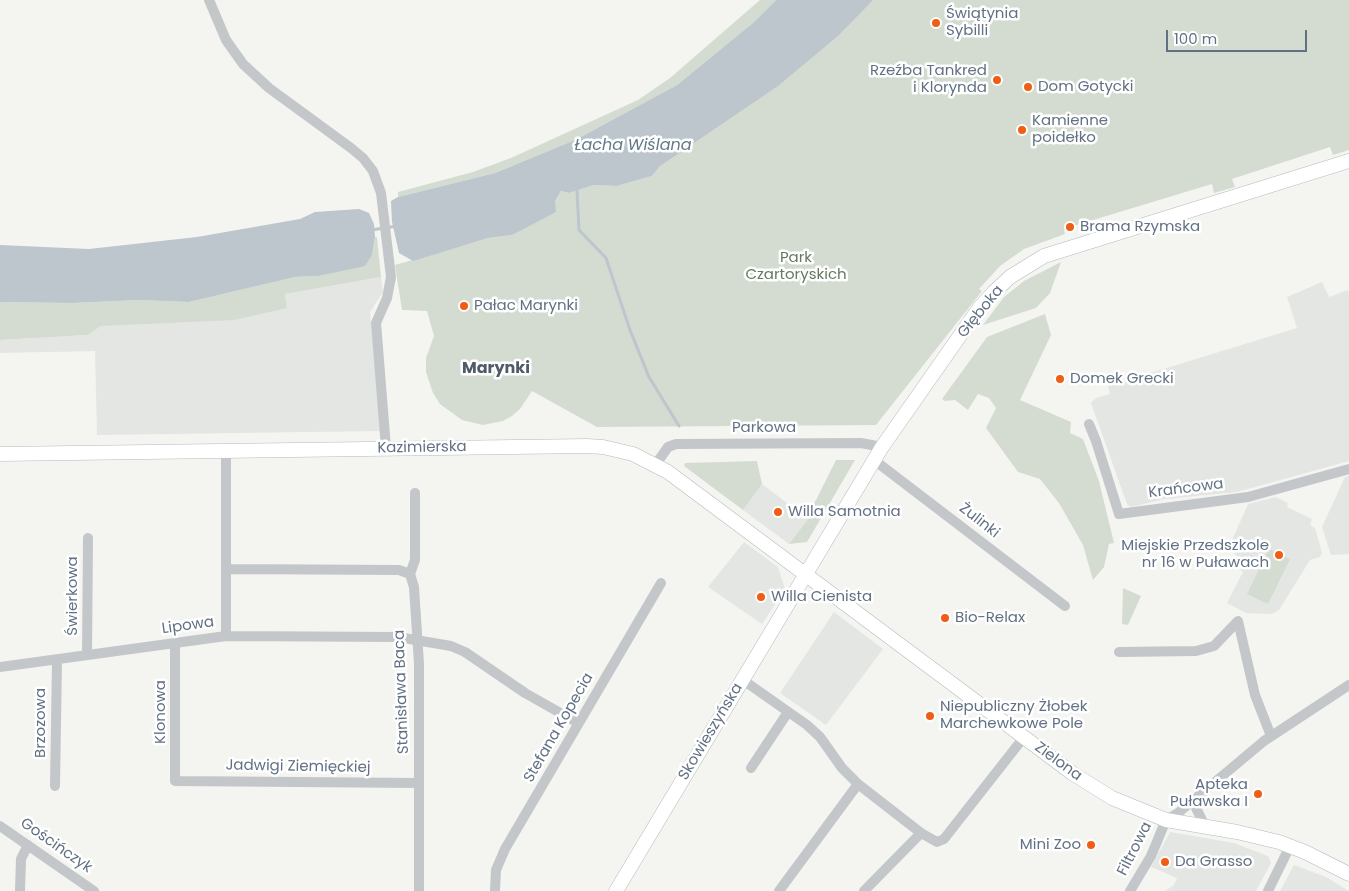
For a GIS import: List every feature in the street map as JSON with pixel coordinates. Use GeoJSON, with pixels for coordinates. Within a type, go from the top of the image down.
{"type":"FeatureCollection","features":[{"type":"Feature","properties":{"kind":"main road","name":"Głęboka"},"geometry":{"type":"LineString","coordinates":[[806,574],[882,447],[980,307],[1010,277],[1028,265],[1068,247],[1349,161]]}},
{"type":"Feature","properties":{"kind":"main road","name":"Kazimierska"},"geometry":{"type":"LineString","coordinates":[[0,454],[386,448],[603,447],[632,454],[656,464],[806,574]]}},
{"type":"Feature","properties":{"kind":"main road","name":"Skowieszyńska"},"geometry":{"type":"LineString","coordinates":[[616,891],[806,574]]}},
{"type":"Feature","properties":{"kind":"main road","name":"Zielona"},"geometry":{"type":"LineString","coordinates":[[806,574],[1072,773],[1112,798],[1166,820],[1237,832],[1290,846],[1349,874]]}},
{"type":"Feature","properties":{"kind":"street"},"geometry":{"type":"LineString","coordinates":[[209,0],[226,40],[243,64],[269,88],[363,158],[373,171],[380,193],[391,278],[387,298],[376,322],[386,448]]}},
{"type":"Feature","properties":{"kind":"street","name":"Krańcowa"},"geometry":{"type":"LineString","coordinates":[[1089,424],[1119,514],[1248,497],[1349,469]]}},
{"type":"Feature","properties":{"kind":"street","name":"Parkowa"},"geometry":{"type":"LineString","coordinates":[[656,464],[668,447],[676,444],[861,443],[882,447]]}},
{"type":"Feature","properties":{"kind":"street","name":"Lipowa"},"geometry":{"type":"LineString","coordinates":[[0,667],[226,636],[228,569],[226,450]]}},
{"type":"Feature","properties":{"kind":"street","name":"Żulinki"},"geometry":{"type":"LineString","coordinates":[[874,460],[1064,606]]}},
{"type":"Feature","properties":{"kind":"street","name":"Stanisława Baca"},"geometry":{"type":"LineString","coordinates":[[415,493],[415,560],[410,574],[414,587],[419,664],[419,891]]}},
{"type":"Feature","properties":{"kind":"street","name":"Świerkowa"},"geometry":{"type":"LineString","coordinates":[[88,538],[88,654]]}},
{"type":"Feature","properties":{"kind":"street"},"geometry":{"type":"LineString","coordinates":[[228,569],[394,570],[410,574]]}},
{"type":"Feature","properties":{"kind":"street","name":"Stefana Kopecia"},"geometry":{"type":"LineString","coordinates":[[495,891],[500,860],[578,723],[661,584]]}},
{"type":"Feature","properties":{"kind":"street"},"geometry":{"type":"LineString","coordinates":[[1120,652],[1196,651],[1214,646],[1238,621],[1255,695],[1271,736]]}},
{"type":"Feature","properties":{"kind":"street"},"geometry":{"type":"LineString","coordinates":[[226,636],[416,638],[459,649],[525,693],[578,723]]}},
{"type":"Feature","properties":{"kind":"street","name":"Klonowa"},"geometry":{"type":"LineString","coordinates":[[175,644],[175,781]]}},
{"type":"Feature","properties":{"kind":"street","name":"Brzozowa"},"geometry":{"type":"LineString","coordinates":[[55,786],[57,660]]}},
{"type":"Feature","properties":{"kind":"street"},"geometry":{"type":"LineString","coordinates":[[743,680],[820,737],[842,768],[858,784],[921,833],[937,842],[944,839],[1024,737]]}},
{"type":"Feature","properties":{"kind":"street"},"geometry":{"type":"LineString","coordinates":[[1166,820],[1178,814],[1271,736],[1349,685]]}},
{"type":"Feature","properties":{"kind":"street"},"geometry":{"type":"LineString","coordinates":[[751,768],[788,712]]}},
{"type":"Feature","properties":{"kind":"street","name":"Jadwigi Ziemięckiej"},"geometry":{"type":"LineString","coordinates":[[175,781],[419,783]]}},
{"type":"Feature","properties":{"kind":"street"},"geometry":{"type":"LineString","coordinates":[[779,891],[858,784]]}},
{"type":"Feature","properties":{"kind":"street"},"geometry":{"type":"LineString","coordinates":[[1205,791],[1196,808],[1205,826]]}},
{"type":"Feature","properties":{"kind":"street","name":"Filtrowa"},"geometry":{"type":"LineString","coordinates":[[1130,891],[1151,856],[1166,820]]}},
{"type":"Feature","properties":{"kind":"street","name":"Gościńczyk"},"geometry":{"type":"LineString","coordinates":[[0,826],[94,891]]}},
{"type":"Feature","properties":{"kind":"street"},"geometry":{"type":"LineString","coordinates":[[864,891],[921,833]]}},
{"type":"Feature","properties":{"kind":"street"},"geometry":{"type":"LineString","coordinates":[[20,891],[21,859],[28,845]]}},
{"type":"Feature","properties":{"kind":"street"},"geometry":{"type":"LineString","coordinates":[[1268,891],[1290,846]]}},
{"type":"Feature","properties":{"kind":"shaded area"},"geometry":{"type":"Polygon","coordinates":[[[381,277],[383,292],[370,312],[381,431],[97,435],[95,351],[0,353],[0,340],[88,335],[101,326],[287,308],[284,294],[381,277]]]}},
{"type":"Feature","properties":{"kind":"shaded area"},"geometry":{"type":"Polygon","coordinates":[[[1322,282],[1329,297],[1348,290],[1349,293],[1349,461],[1237,492],[1165,499],[1131,507],[1127,504],[1091,403],[1096,398],[1110,394],[1108,386],[1297,328],[1287,297],[1322,282]]]}},
{"type":"Feature","properties":{"kind":"shaded area"},"geometry":{"type":"Polygon","coordinates":[[[1349,476],[1349,554],[1331,555],[1322,527],[1345,477],[1349,476]]]}},
{"type":"Feature","properties":{"kind":"shaded area"},"geometry":{"type":"Polygon","coordinates":[[[762,484],[808,519],[789,544],[743,510],[762,484]]]}},
{"type":"Feature","properties":{"kind":"shaded area","name":"Miejskie Przedszkole nr 16 w Puławach"},"geometry":{"type":"Polygon","coordinates":[[[1276,497],[1288,503],[1287,507],[1312,519],[1310,525],[1315,528],[1322,553],[1320,557],[1310,560],[1279,610],[1272,614],[1246,613],[1227,603],[1243,572],[1241,571],[1245,560],[1237,556],[1229,547],[1248,504],[1276,497]]]}},
{"type":"Feature","properties":{"kind":"shaded area"},"geometry":{"type":"Polygon","coordinates":[[[744,542],[778,567],[785,589],[762,624],[708,587],[744,542]]]}},
{"type":"Feature","properties":{"kind":"shaded area"},"geometry":{"type":"Polygon","coordinates":[[[834,612],[883,649],[826,725],[780,693],[834,612]]]}},
{"type":"Feature","properties":{"kind":"shaded area"},"geometry":{"type":"Polygon","coordinates":[[[1170,832],[1234,843],[1268,856],[1271,863],[1256,891],[1165,891],[1174,885],[1177,878],[1151,867],[1170,832]]]}},
{"type":"Feature","properties":{"kind":"shaded area"},"geometry":{"type":"Polygon","coordinates":[[[1294,865],[1326,877],[1349,891],[1280,891],[1294,865]]]}},
{"type":"Feature","properties":{"kind":"green space"},"geometry":{"type":"Polygon","coordinates":[[[760,0],[776,0],[754,22],[677,85],[575,140],[495,173],[398,197],[398,192],[473,172],[511,158],[638,100],[670,78],[760,0]]]}},
{"type":"Feature","properties":{"kind":"green space","name":"Park Czartoryskich"},"geometry":{"type":"Polygon","coordinates":[[[854,0],[1349,0],[1349,150],[1333,155],[1330,147],[1232,179],[1235,187],[1214,193],[1212,184],[1070,227],[1064,230],[1065,234],[1024,249],[1000,266],[979,289],[982,291],[876,425],[597,427],[532,391],[520,409],[512,416],[503,421],[483,425],[462,420],[440,404],[433,393],[426,372],[426,358],[434,336],[427,311],[402,310],[395,265],[488,238],[512,235],[555,201],[561,191],[569,193],[594,185],[617,186],[652,176],[660,166],[854,0]]]}},
{"type":"Feature","properties":{"kind":"green space"},"geometry":{"type":"Polygon","coordinates":[[[375,237],[377,237],[381,277],[285,294],[287,308],[234,320],[101,326],[88,335],[0,340],[0,302],[72,303],[139,300],[189,302],[295,277],[318,276],[372,255],[375,237]]]}},
{"type":"Feature","properties":{"kind":"green space"},"geometry":{"type":"Polygon","coordinates":[[[1061,262],[1050,293],[1036,308],[983,325],[1004,297],[1024,281],[1061,262]]]}},
{"type":"Feature","properties":{"kind":"green space"},"geometry":{"type":"Polygon","coordinates":[[[1045,314],[1051,335],[1020,400],[1071,422],[1070,433],[1083,439],[1099,481],[1114,543],[1109,544],[1104,567],[1093,580],[1083,545],[1059,503],[1040,479],[1018,472],[986,428],[996,408],[989,398],[978,394],[968,410],[955,400],[945,401],[942,399],[987,337],[1045,314]]]}},
{"type":"Feature","properties":{"kind":"green space"},"geometry":{"type":"Polygon","coordinates":[[[836,460],[855,460],[807,542],[789,544],[808,519],[804,516],[816,500],[836,460]]]}},
{"type":"Feature","properties":{"kind":"green space"},"geometry":{"type":"Polygon","coordinates":[[[757,461],[762,484],[743,510],[684,466],[685,463],[757,461]]]}},
{"type":"Feature","properties":{"kind":"green space"},"geometry":{"type":"Polygon","coordinates":[[[1269,549],[1290,559],[1268,604],[1247,594],[1269,549]]]}},
{"type":"Feature","properties":{"kind":"green space"},"geometry":{"type":"Polygon","coordinates":[[[1123,588],[1141,596],[1128,625],[1122,624],[1123,588]]]}},
{"type":"Feature","properties":{"kind":"water","name":"Łacha Wiślana"},"geometry":{"type":"Polygon","coordinates":[[[776,0],[873,0],[839,35],[778,86],[660,166],[652,176],[617,186],[594,185],[569,193],[561,191],[555,201],[556,212],[512,235],[488,238],[413,261],[399,253],[392,222],[391,201],[398,197],[495,173],[575,140],[677,85],[754,22],[776,0]]]}},
{"type":"Feature","properties":{"kind":"water"},"geometry":{"type":"Polygon","coordinates":[[[359,209],[369,213],[374,224],[375,237],[372,255],[365,266],[318,276],[295,277],[189,302],[139,300],[72,303],[0,302],[0,245],[89,249],[197,237],[300,219],[315,212],[359,209]]]}},
{"type":"Feature","properties":{"kind":"waterway"},"geometry":{"type":"LineString","coordinates":[[577,191],[579,230],[606,258],[630,330],[649,377],[679,426]]}},
{"type":"Feature","properties":{"kind":"waterway"},"geometry":{"type":"LineString","coordinates":[[371,230],[397,226]]}},
{"type":"Feature","properties":{"kind":"place","name":"Świątynia Sybilli"},"geometry":{"type":"Point","coordinates":[936,23]}},
{"type":"Feature","properties":{"kind":"place","name":"Rzeźba Tankred i Klorynda"},"geometry":{"type":"Point","coordinates":[997,80]}},
{"type":"Feature","properties":{"kind":"place","name":"Dom Gotycki"},"geometry":{"type":"Point","coordinates":[1028,87]}},
{"type":"Feature","properties":{"kind":"place","name":"Kamienne poidełko"},"geometry":{"type":"Point","coordinates":[1022,130]}},
{"type":"Feature","properties":{"kind":"place","name":"Brama Rzymska"},"geometry":{"type":"Point","coordinates":[1070,227]}},
{"type":"Feature","properties":{"kind":"place","name":"Pałac Marynki"},"geometry":{"type":"Point","coordinates":[464,306]}},
{"type":"Feature","properties":{"kind":"place","name":"Domek Grecki"},"geometry":{"type":"Point","coordinates":[1060,379]}},
{"type":"Feature","properties":{"kind":"place","name":"Willa Samotnia"},"geometry":{"type":"Point","coordinates":[778,512]}},
{"type":"Feature","properties":{"kind":"place","name":"Miejskie Przedszkole nr 16 w Puławach"},"geometry":{"type":"Point","coordinates":[1279,555]}},
{"type":"Feature","properties":{"kind":"place","name":"Willa Cienista"},"geometry":{"type":"Point","coordinates":[761,597]}},
{"type":"Feature","properties":{"kind":"place","name":"Bio-Relax"},"geometry":{"type":"Point","coordinates":[945,618]}},
{"type":"Feature","properties":{"kind":"place","name":"Niepubliczny Żłobek Marchewkowe Pole"},"geometry":{"type":"Point","coordinates":[930,716]}},
{"type":"Feature","properties":{"kind":"place","name":"Apteka Puławska I"},"geometry":{"type":"Point","coordinates":[1258,794]}},
{"type":"Feature","properties":{"kind":"place","name":"Mini Zoo"},"geometry":{"type":"Point","coordinates":[1091,845]}},
{"type":"Feature","properties":{"kind":"place","name":"Da Grasso"},"geometry":{"type":"Point","coordinates":[1165,862]}},
{"type":"Feature","properties":{"kind":"district","name":"Marynki"},"geometry":{"type":"Point","coordinates":[496,369]}}]}
